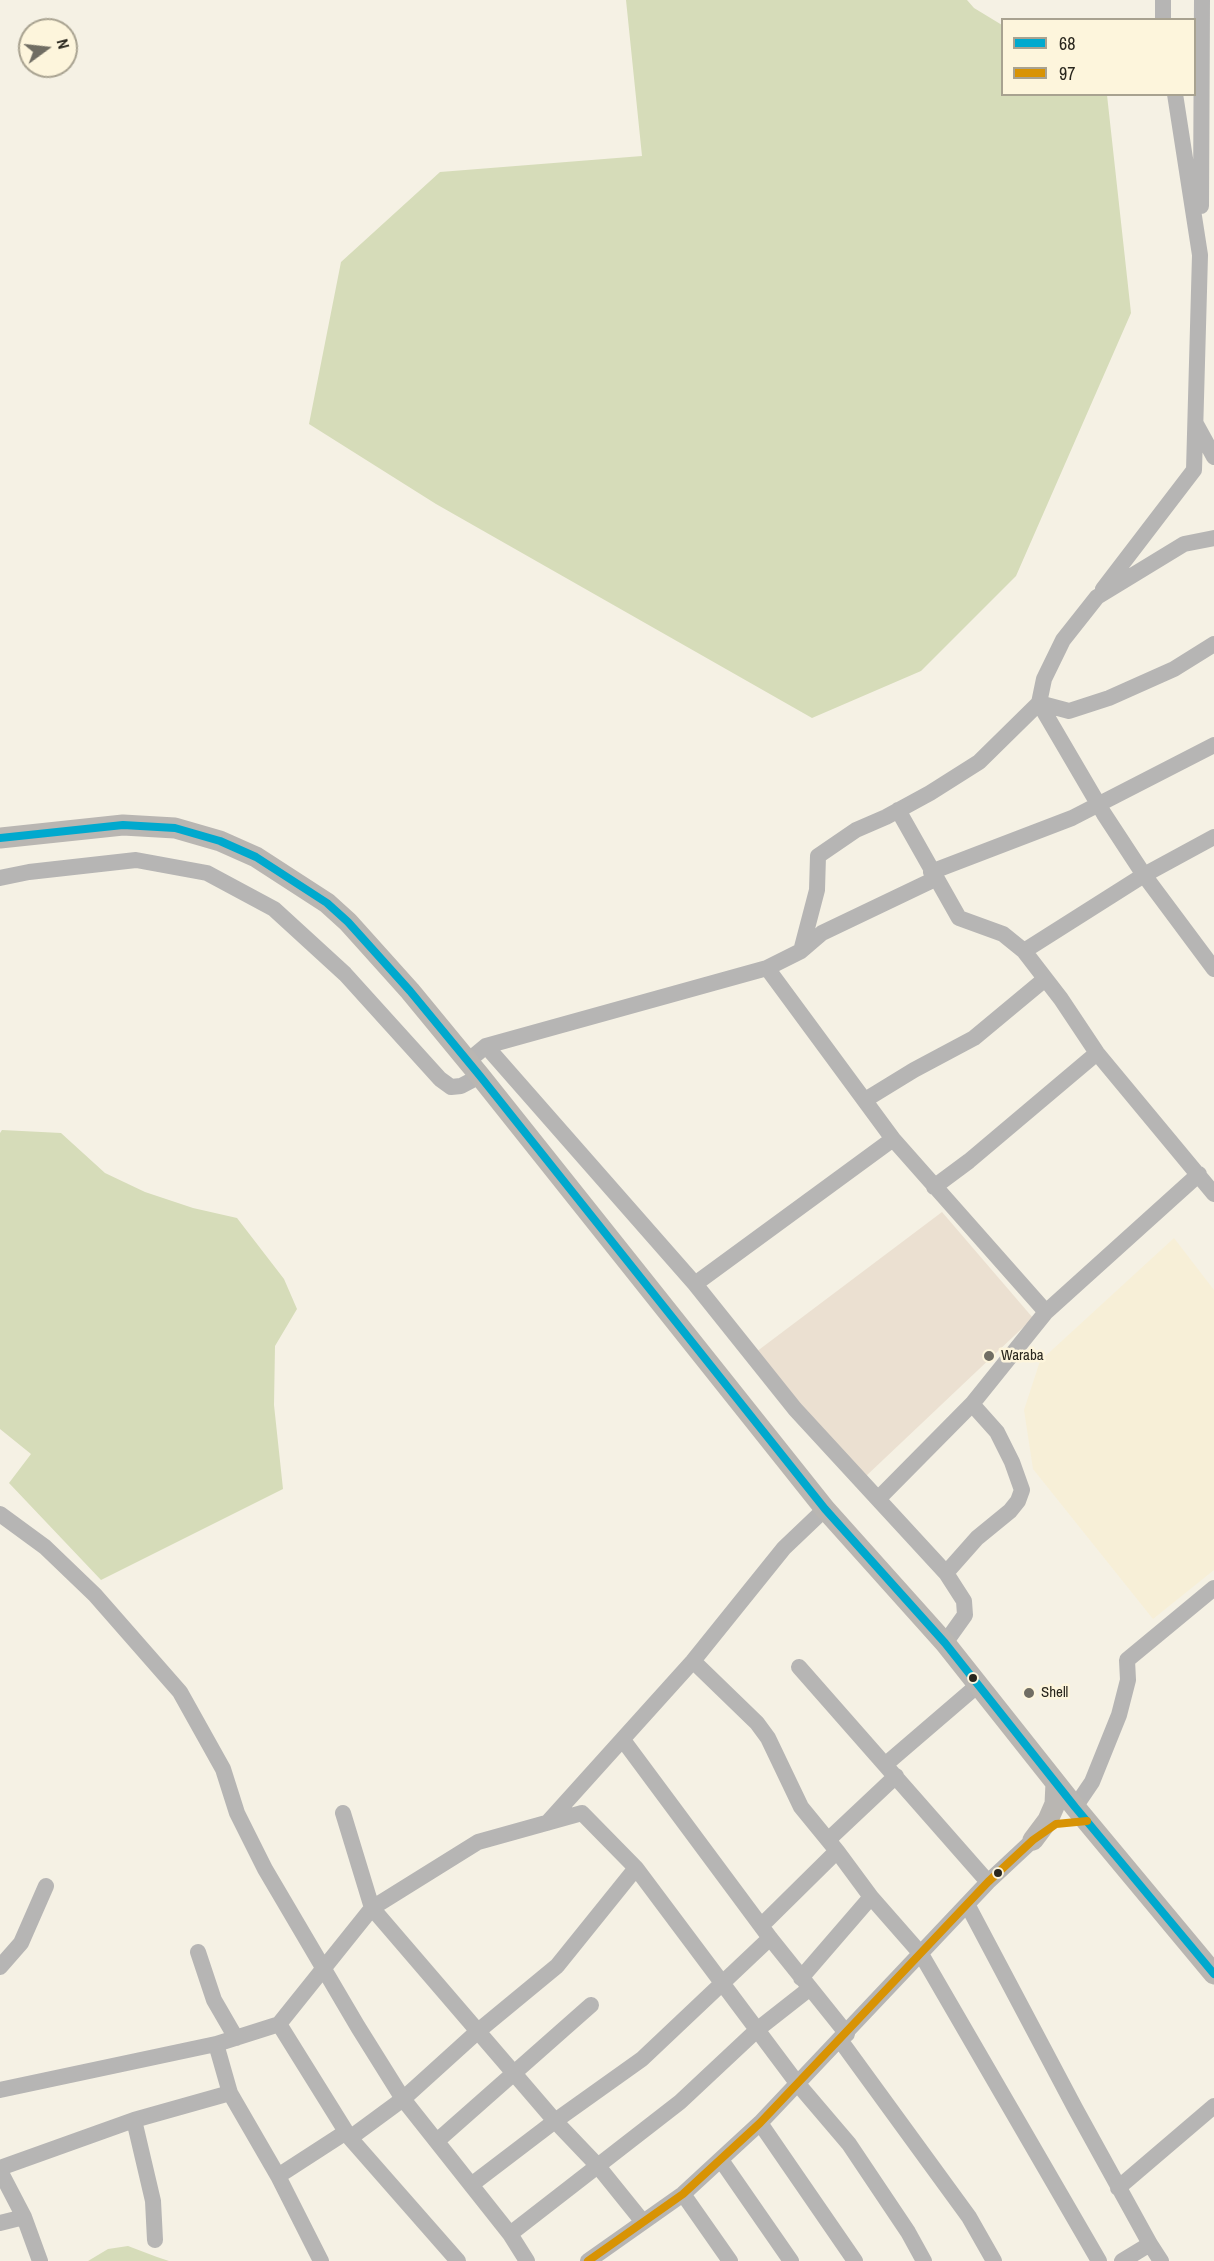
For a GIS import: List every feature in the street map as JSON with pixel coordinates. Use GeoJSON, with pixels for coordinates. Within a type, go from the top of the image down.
{"type":"FeatureCollection","features":[{"type":"Feature","properties":{"kind":"main road"},"geometry":{"type":"LineString","coordinates":[[0,838],[123,825],[175,828],[220,841],[256,857],[327,903],[348,921],[474,1068],[825,1509],[945,1643],[1081,1814],[1214,1974]]}},
{"type":"Feature","properties":{"kind":"main road"},"geometry":{"type":"LineString","coordinates":[[1033,1840],[1048,1820],[1055,1804],[1056,1783]]}},
{"type":"Feature","properties":{"kind":"main road"},"geometry":{"type":"LineString","coordinates":[[1033,1840],[1056,1824],[1081,1814]]}},
{"type":"Feature","properties":{"kind":"street"},"geometry":{"type":"LineString","coordinates":[[1163,0],[1163,18]]}},
{"type":"Feature","properties":{"kind":"street"},"geometry":{"type":"LineString","coordinates":[[801,951],[817,890],[818,856],[856,830],[898,810],[979,762],[1039,703],[1044,679],[1063,640],[1194,470],[1200,255],[1202,0]]}},
{"type":"Feature","properties":{"kind":"street"},"geometry":{"type":"LineString","coordinates":[[1175,96],[1200,255]]}},
{"type":"Feature","properties":{"kind":"street"},"geometry":{"type":"LineString","coordinates":[[1195,423],[1214,458]]}},
{"type":"Feature","properties":{"kind":"street"},"geometry":{"type":"LineString","coordinates":[[1097,597],[1184,544],[1214,538]]}},
{"type":"Feature","properties":{"kind":"street"},"geometry":{"type":"LineString","coordinates":[[1039,703],[1070,711],[1109,698],[1174,669],[1214,644]]}},
{"type":"Feature","properties":{"kind":"street"},"geometry":{"type":"LineString","coordinates":[[1039,703],[1099,805],[1144,875],[1214,969]]}},
{"type":"Feature","properties":{"kind":"street"},"geometry":{"type":"LineString","coordinates":[[0,878],[29,872],[136,860],[207,873],[274,909],[345,974],[440,1079],[451,1088],[461,1086],[486,1046],[767,968],[801,951],[822,933],[933,875],[1072,818],[1214,745]]}},
{"type":"Feature","properties":{"kind":"street"},"geometry":{"type":"LineString","coordinates":[[898,810],[959,918],[1003,934],[1024,951],[1062,999],[1097,1053],[1214,1194]]}},
{"type":"Feature","properties":{"kind":"street"},"geometry":{"type":"LineString","coordinates":[[1024,951],[1144,875],[1214,837]]}},
{"type":"Feature","properties":{"kind":"street"},"geometry":{"type":"LineString","coordinates":[[767,968],[893,1139],[1046,1312]]}},
{"type":"Feature","properties":{"kind":"street"},"geometry":{"type":"LineString","coordinates":[[866,1100],[914,1070],[974,1038],[1046,979]]}},
{"type":"Feature","properties":{"kind":"street"},"geometry":{"type":"LineString","coordinates":[[486,1046],[695,1284],[795,1408],[946,1573],[964,1601],[965,1615],[945,1643]]}},
{"type":"Feature","properties":{"kind":"street"},"geometry":{"type":"LineString","coordinates":[[934,1187],[969,1161],[1097,1053]]}},
{"type":"Feature","properties":{"kind":"street"},"geometry":{"type":"LineString","coordinates":[[695,1284],[893,1139]]}},
{"type":"Feature","properties":{"kind":"street"},"geometry":{"type":"LineString","coordinates":[[879,1498],[972,1404],[1046,1312],[1199,1174]]}},
{"type":"Feature","properties":{"kind":"street"},"geometry":{"type":"LineString","coordinates":[[946,1573],[977,1538],[1010,1511],[1018,1501],[1022,1490],[1012,1462],[997,1432],[972,1404]]}},
{"type":"Feature","properties":{"kind":"street"},"geometry":{"type":"LineString","coordinates":[[546,1823],[693,1661],[784,1548],[825,1509]]}},
{"type":"Feature","properties":{"kind":"street"},"geometry":{"type":"LineString","coordinates":[[0,1514],[45,1547],[95,1595],[180,1692],[223,1769],[237,1812],[265,1869],[324,1970],[403,2099],[510,2234],[527,2261]]}},
{"type":"Feature","properties":{"kind":"street"},"geometry":{"type":"LineString","coordinates":[[1081,1814],[1119,1715],[1128,1680],[1127,1660],[1214,1588]]}},
{"type":"Feature","properties":{"kind":"street"},"geometry":{"type":"LineString","coordinates":[[693,1661],[757,1723],[768,1738],[801,1807],[833,1845],[871,1897],[921,1954],[1099,2261]]}},
{"type":"Feature","properties":{"kind":"street"},"geometry":{"type":"LineString","coordinates":[[798,1667],[988,1882]]}},
{"type":"Feature","properties":{"kind":"street"},"geometry":{"type":"LineString","coordinates":[[471,2185],[642,2059],[722,1984],[766,1932],[891,1770],[978,1685]]}},
{"type":"Feature","properties":{"kind":"street"},"geometry":{"type":"LineString","coordinates":[[623,1740],[844,2037],[969,2217],[994,2261]]}},
{"type":"Feature","properties":{"kind":"street"},"geometry":{"type":"LineString","coordinates":[[343,1813],[372,1908],[477,2032],[597,2165],[643,2222]]}},
{"type":"Feature","properties":{"kind":"street"},"geometry":{"type":"LineString","coordinates":[[0,2090],[216,2044],[279,2024],[372,1908],[478,1842],[582,1813],[636,1869],[797,2084],[849,2144],[908,2232],[924,2261]]}},
{"type":"Feature","properties":{"kind":"street"},"geometry":{"type":"LineString","coordinates":[[588,2261],[683,2194],[721,2160],[844,2037],[988,1882],[1033,1840]]}},
{"type":"Feature","properties":{"kind":"street"},"geometry":{"type":"LineString","coordinates":[[278,2176],[348,2135],[403,2099],[477,2032],[557,1966],[636,1869]]}},
{"type":"Feature","properties":{"kind":"street"},"geometry":{"type":"LineString","coordinates":[[0,1967],[21,1943],[46,1886]]}},
{"type":"Feature","properties":{"kind":"street"},"geometry":{"type":"LineString","coordinates":[[510,2234],[680,2102],[805,1984],[871,1897]]}},
{"type":"Feature","properties":{"kind":"street"},"geometry":{"type":"LineString","coordinates":[[967,1904],[1118,2188],[1161,2261]]}},
{"type":"Feature","properties":{"kind":"street"},"geometry":{"type":"LineString","coordinates":[[198,1952],[214,2000],[236,2038]]}},
{"type":"Feature","properties":{"kind":"street"},"geometry":{"type":"LineString","coordinates":[[437,2141],[591,2006]]}},
{"type":"Feature","properties":{"kind":"street"},"geometry":{"type":"LineString","coordinates":[[279,2024],[348,2135],[458,2261]]}},
{"type":"Feature","properties":{"kind":"street"},"geometry":{"type":"LineString","coordinates":[[216,2044],[230,2093],[278,2176],[321,2261]]}},
{"type":"Feature","properties":{"kind":"street"},"geometry":{"type":"LineString","coordinates":[[39,2261],[24,2217],[0,2170],[135,2120],[230,2093]]}},
{"type":"Feature","properties":{"kind":"street"},"geometry":{"type":"LineString","coordinates":[[1118,2188],[1214,2106]]}},
{"type":"Feature","properties":{"kind":"street"},"geometry":{"type":"LineString","coordinates":[[135,2120],[153,2201],[155,2240]]}},
{"type":"Feature","properties":{"kind":"street"},"geometry":{"type":"LineString","coordinates":[[760,2123],[855,2261]]}},
{"type":"Feature","properties":{"kind":"street"},"geometry":{"type":"LineString","coordinates":[[721,2160],[791,2261]]}},
{"type":"Feature","properties":{"kind":"street"},"geometry":{"type":"LineString","coordinates":[[683,2194],[730,2261]]}},
{"type":"Feature","properties":{"kind":"street"},"geometry":{"type":"LineString","coordinates":[[0,2223],[24,2217]]}},
{"type":"Feature","properties":{"kind":"street"},"geometry":{"type":"LineString","coordinates":[[1122,2261],[1150,2244]]}},
{"type":"Feature","properties":{"kind":"shaded area"},"geometry":{"type":"Polygon","coordinates":[[[942,1212],[1033,1318],[865,1477],[752,1355],[942,1212]]]}},
{"type":"Feature","properties":{"kind":"shaded area"},"geometry":{"type":"Polygon","coordinates":[[[1174,1238],[1214,1290],[1214,1570],[1153,1619],[1033,1469],[1024,1410],[1040,1361],[1174,1238]]]}},
{"type":"Feature","properties":{"kind":"green space"},"geometry":{"type":"Polygon","coordinates":[[[626,0],[967,0],[974,8],[1001,24],[1001,96],[1107,96],[1131,313],[1016,576],[921,671],[812,718],[436,504],[309,424],[341,262],[440,172],[642,156],[626,0]]]}},
{"type":"Feature","properties":{"kind":"green space"},"geometry":{"type":"Polygon","coordinates":[[[2,1130],[61,1133],[105,1173],[145,1192],[193,1208],[237,1218],[284,1279],[297,1309],[275,1346],[274,1405],[283,1489],[101,1580],[9,1483],[31,1454],[0,1429],[0,1133],[2,1130]]]}},
{"type":"Feature","properties":{"kind":"green space"},"geometry":{"type":"Polygon","coordinates":[[[128,2246],[169,2261],[88,2261],[108,2249],[128,2246]]]}},
{"type":"Feature","properties":{"kind":"transit line","name":"68"},"geometry":{"type":"LineString","coordinates":[[0,838],[123,825],[175,828],[220,841],[256,857],[327,903],[348,922],[410,991],[480,1076],[825,1509],[945,1643],[1075,1807],[1214,1974]]}},
{"type":"Feature","properties":{"kind":"transit line","name":"97"},"geometry":{"type":"LineString","coordinates":[[588,2261],[683,2194],[760,2123],[988,1882],[1033,1840],[1056,1824],[1087,1821]]}},
{"type":"Feature","properties":{"kind":"place","name":"Waraba"},"geometry":{"type":"Point","coordinates":[989,1356]}},
{"type":"Feature","properties":{"kind":"place","name":"Shell"},"geometry":{"type":"Point","coordinates":[1029,1693]}}]}
